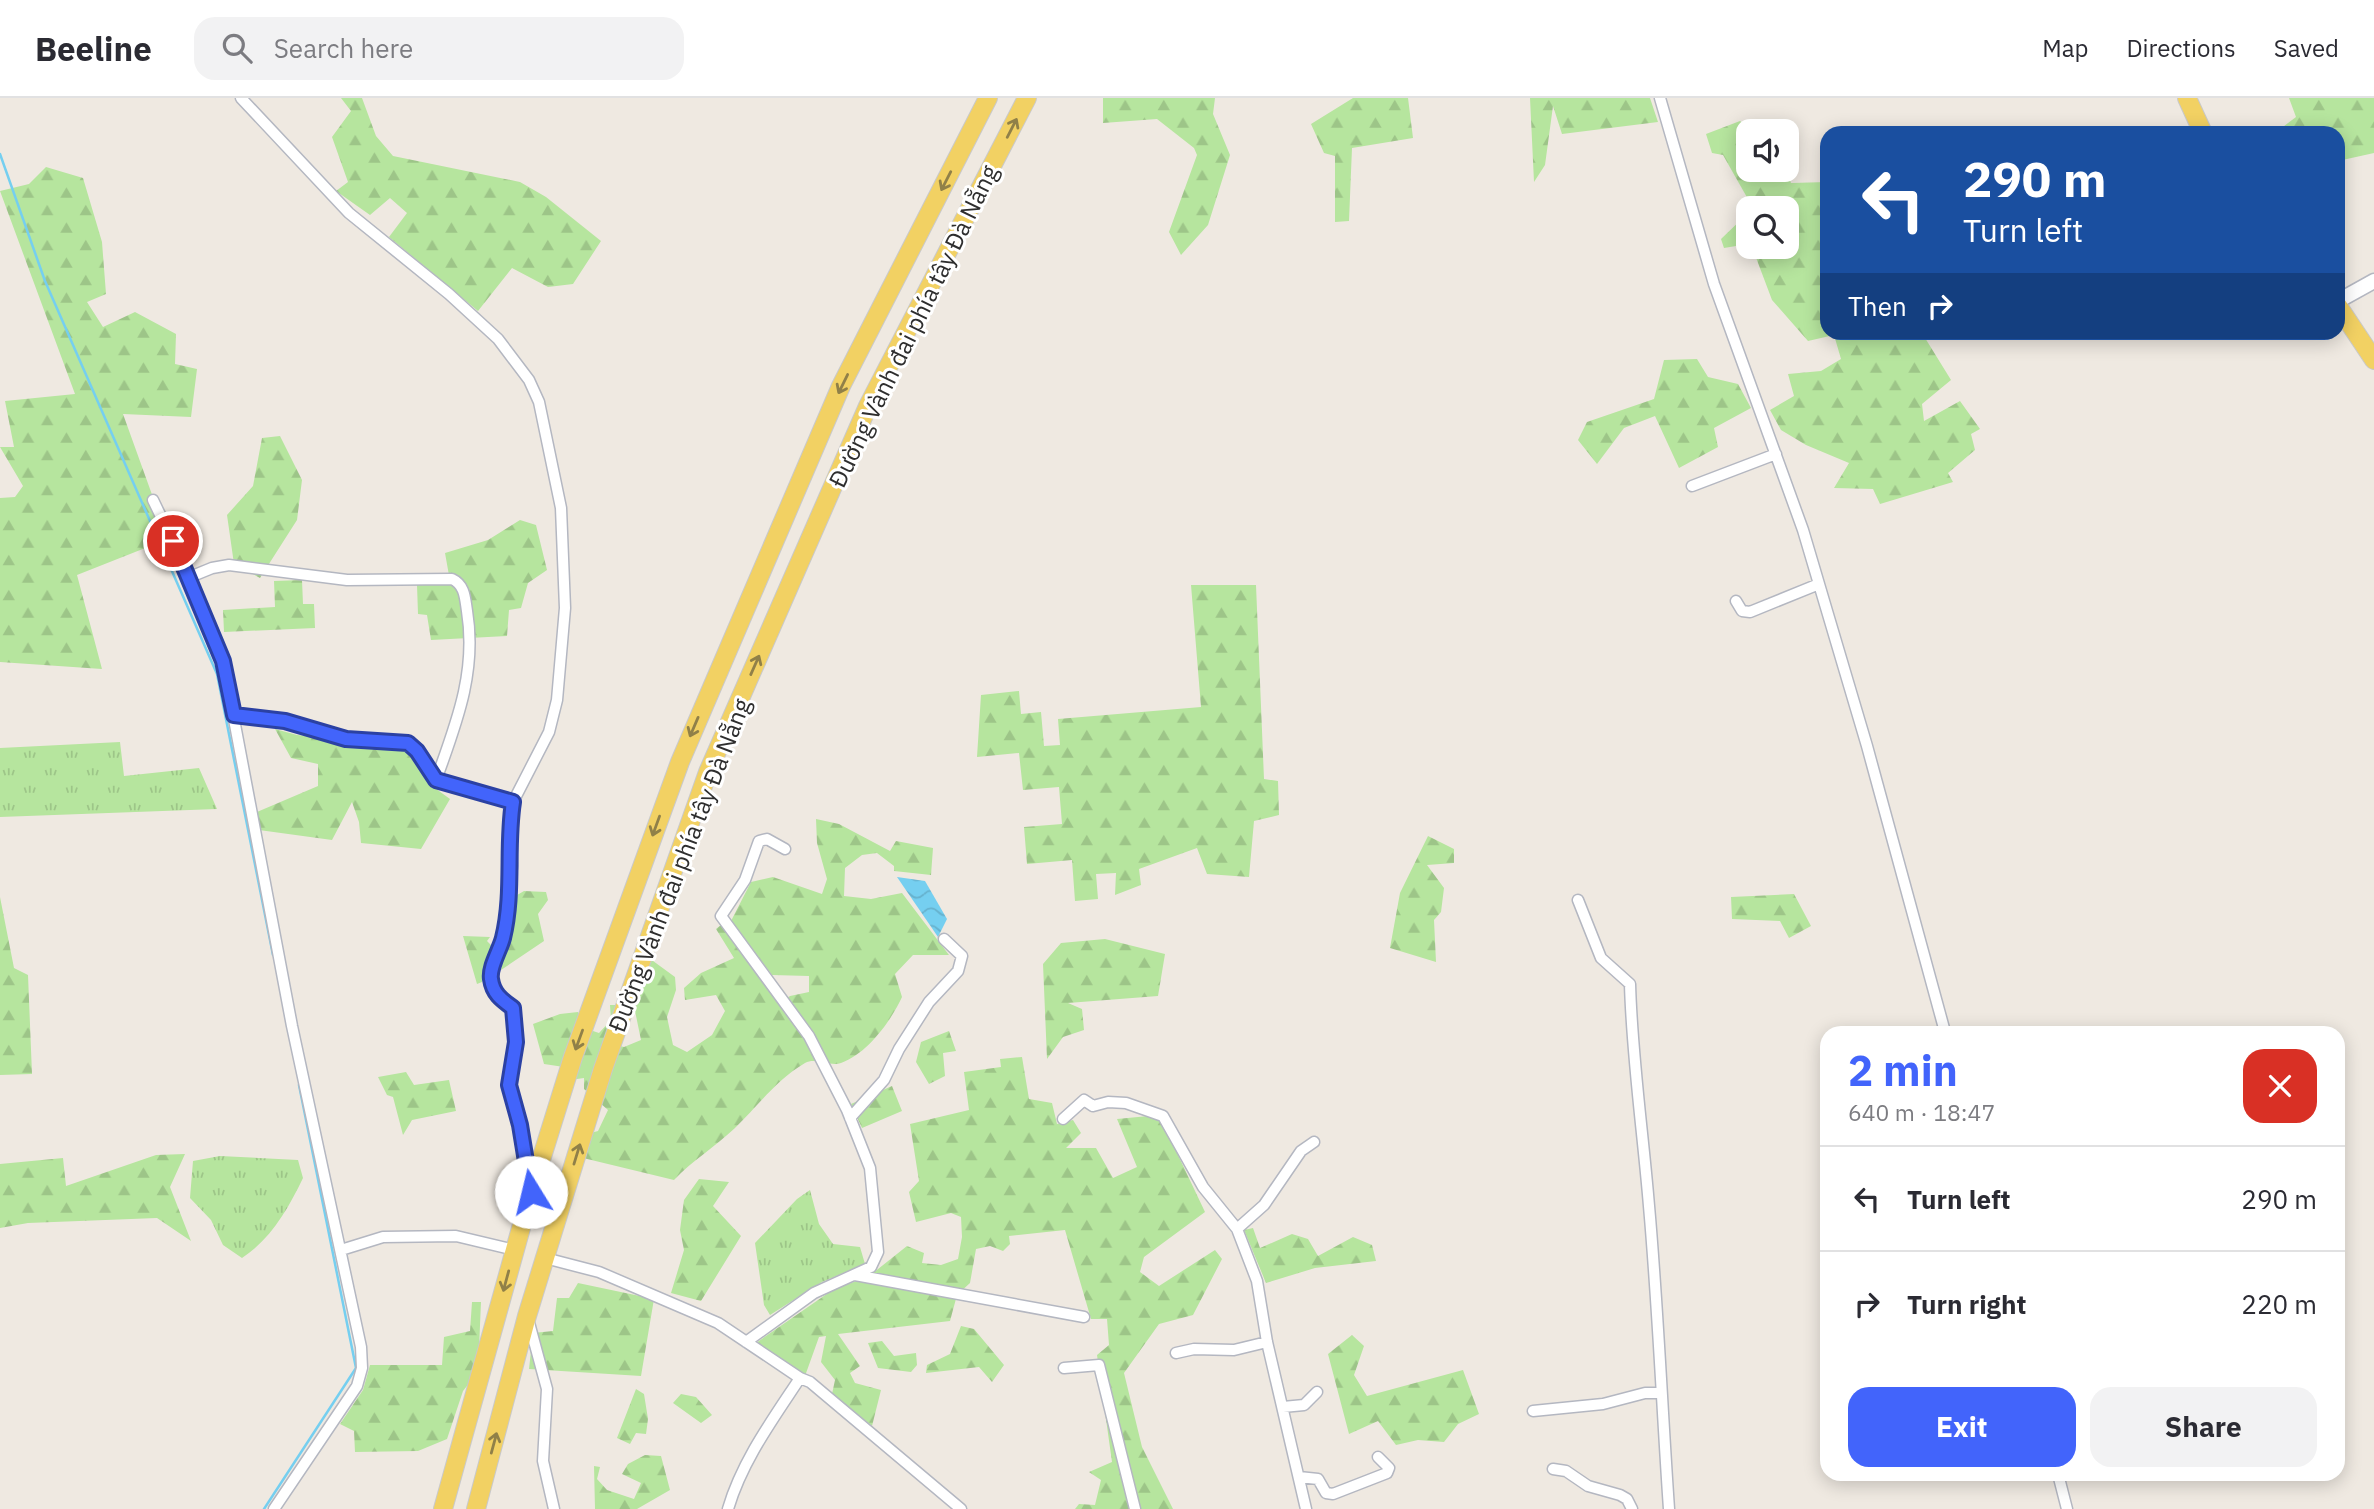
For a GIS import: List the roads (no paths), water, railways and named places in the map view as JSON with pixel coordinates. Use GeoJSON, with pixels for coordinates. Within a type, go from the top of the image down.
{"type":"FeatureCollection","features":[{"type":"Feature","properties":{"kind":"main road","name":"Đường Vành đai phía tây Đà Nẵng"},"geometry":{"type":"LineString","coordinates":[[443,1509],[514,1250],[573,1057],[680,762],[841,386],[988,98]]}},
{"type":"Feature","properties":{"kind":"main road","name":"Đường Vành đai phía tây Đà Nẵng"},"geometry":{"type":"LineString","coordinates":[[476,1509],[527,1316],[603,1069],[708,772],[868,406],[1027,98]]}},
{"type":"Feature","properties":{"kind":"main road"},"geometry":{"type":"LineString","coordinates":[[2187,98],[2200,126]]}},
{"type":"Feature","properties":{"kind":"main road"},"geometry":{"type":"LineString","coordinates":[[2345,314],[2374,360]]}},
{"type":"Feature","properties":{"kind":"main road"},"geometry":{"type":"LineString","coordinates":[[514,1250],[545,1258]]}},
{"type":"Feature","properties":{"kind":"street"},"geometry":{"type":"LineString","coordinates":[[241,98],[349,213],[449,294],[498,339],[530,380],[539,402],[561,508],[565,608],[557,700],[549,732],[513,802],[510,820],[512,866],[504,937],[490,977],[496,995],[513,1008],[516,1042],[509,1085],[520,1125],[531,1192]]}},
{"type":"Feature","properties":{"kind":"street"},"geometry":{"type":"LineString","coordinates":[[1660,98],[1714,284],[1776,454],[1819,584],[1867,746],[1943,1026]]}},
{"type":"Feature","properties":{"kind":"street"},"geometry":{"type":"LineString","coordinates":[[2345,299],[2374,281]]}},
{"type":"Feature","properties":{"kind":"street"},"geometry":{"type":"LineString","coordinates":[[1692,486],[1776,454]]}},
{"type":"Feature","properties":{"kind":"street"},"geometry":{"type":"LineString","coordinates":[[153,500],[190,577],[223,661],[292,1026],[361,1347],[361,1376],[274,1509]]}},
{"type":"Feature","properties":{"kind":"street"},"geometry":{"type":"LineString","coordinates":[[190,577],[212,568],[229,565],[331,579],[452,579],[458,582],[463,589],[469,625],[469,674],[436,780]]}},
{"type":"Feature","properties":{"kind":"street"},"geometry":{"type":"LineString","coordinates":[[1736,601],[1742,611],[1750,612],[1819,584]]}},
{"type":"Feature","properties":{"kind":"street"},"geometry":{"type":"LineString","coordinates":[[234,715],[285,721],[346,739],[408,743],[417,751],[436,780],[513,802]]}},
{"type":"Feature","properties":{"kind":"street"},"geometry":{"type":"LineString","coordinates":[[746,1342],[814,1293],[871,1267],[878,1252],[870,1168],[850,1118],[809,1036],[721,916],[745,880],[759,841],[768,839],[785,849]]}},
{"type":"Feature","properties":{"kind":"street"},"geometry":{"type":"LineString","coordinates":[[1578,900],[1601,958],[1630,984],[1631,1044],[1641,1100],[1669,1509]]}},
{"type":"Feature","properties":{"kind":"street"},"geometry":{"type":"LineString","coordinates":[[850,1118],[884,1080],[899,1049],[929,1002],[953,978],[961,965],[960,951],[944,939]]}},
{"type":"Feature","properties":{"kind":"street"},"geometry":{"type":"LineString","coordinates":[[1063,1119],[1084,1100],[1093,1105],[1126,1103],[1163,1116],[1203,1187],[1237,1229],[1257,1281],[1267,1342],[1306,1509]]}},
{"type":"Feature","properties":{"kind":"street"},"geometry":{"type":"LineString","coordinates":[[1237,1229],[1264,1205],[1301,1151],[1314,1142]]}},
{"type":"Feature","properties":{"kind":"street"},"geometry":{"type":"LineString","coordinates":[[341,1250],[383,1237],[456,1236],[514,1250]]}},
{"type":"Feature","properties":{"kind":"street"},"geometry":{"type":"LineString","coordinates":[[545,1258],[599,1272],[718,1323],[810,1382],[961,1509]]}},
{"type":"Feature","properties":{"kind":"street"},"geometry":{"type":"LineString","coordinates":[[855,1275],[1084,1317]]}},
{"type":"Feature","properties":{"kind":"street"},"geometry":{"type":"LineString","coordinates":[[527,1316],[547,1389],[542,1461],[554,1509]]}},
{"type":"Feature","properties":{"kind":"street"},"geometry":{"type":"LineString","coordinates":[[1176,1353],[1194,1349],[1234,1350],[1267,1342]]}},
{"type":"Feature","properties":{"kind":"street"},"geometry":{"type":"LineString","coordinates":[[1064,1368],[1099,1366],[1135,1509]]}},
{"type":"Feature","properties":{"kind":"street"},"geometry":{"type":"LineString","coordinates":[[729,1509],[734,1490],[763,1434],[800,1378]]}},
{"type":"Feature","properties":{"kind":"street"},"geometry":{"type":"LineString","coordinates":[[1283,1407],[1304,1405],[1317,1392]]}},
{"type":"Feature","properties":{"kind":"street"},"geometry":{"type":"LineString","coordinates":[[1533,1411],[1603,1404],[1645,1393],[1661,1393]]}},
{"type":"Feature","properties":{"kind":"street"},"geometry":{"type":"LineString","coordinates":[[1299,1477],[1318,1479],[1326,1493],[1333,1494],[1387,1473],[1389,1468],[1378,1457]]}},
{"type":"Feature","properties":{"kind":"street"},"geometry":{"type":"LineString","coordinates":[[1553,1469],[1566,1471],[1588,1486],[1620,1495],[1627,1499],[1632,1509]]}},
{"type":"Feature","properties":{"kind":"street"},"geometry":{"type":"LineString","coordinates":[[2060,1481],[2067,1509]]}},
{"type":"Feature","properties":{"kind":"water"},"geometry":{"type":"Polygon","coordinates":[[[897,877],[925,881],[947,919],[938,937],[897,877]]]}},
{"type":"Feature","properties":{"kind":"waterway"},"geometry":{"type":"LineString","coordinates":[[0,154],[45,281],[217,674],[273,955]]}},
{"type":"Feature","properties":{"kind":"waterway"},"geometry":{"type":"LineString","coordinates":[[264,1509],[356,1368],[299,1085]]}}]}
